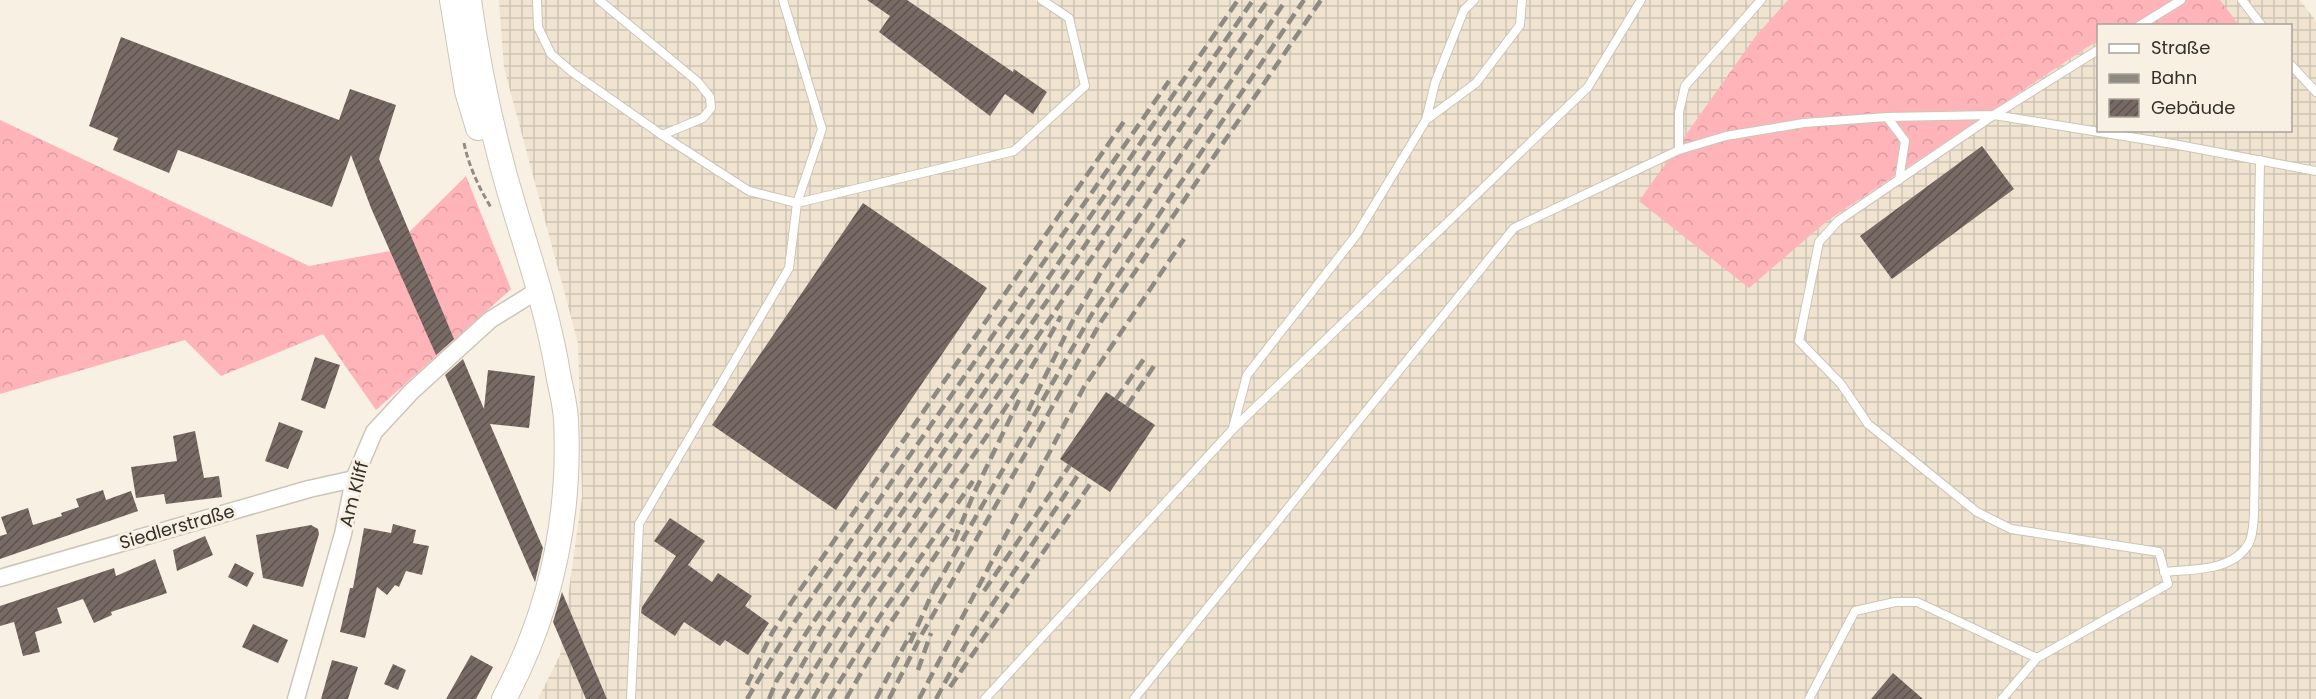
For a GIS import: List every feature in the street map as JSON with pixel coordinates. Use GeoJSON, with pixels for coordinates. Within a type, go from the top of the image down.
{"type":"FeatureCollection","features":[{"type":"Feature","properties":{"kind":"street"},"geometry":{"type":"LineString","coordinates":[[452,0],[467,91],[494,173],[516,215]]}},
{"type":"Feature","properties":{"kind":"street"},"geometry":{"type":"LineString","coordinates":[[469,0],[488,110],[516,215],[552,333],[566,418],[565,507],[552,581],[525,660],[504,699]]}},
{"type":"Feature","properties":{"kind":"street","name":"Am Kliff"},"geometry":{"type":"LineString","coordinates":[[296,699],[343,534],[354,478],[374,432],[411,392],[490,320],[540,289]]}},
{"type":"Feature","properties":{"kind":"street","name":"Siedlerstraße"},"geometry":{"type":"LineString","coordinates":[[0,578],[354,478]]}},
{"type":"Feature","properties":{"kind":"lane"},"geometry":{"type":"LineString","coordinates":[[537,0],[538,27],[551,54],[572,72],[662,135],[750,191],[797,202],[1014,151],[1085,86],[1069,18],[1042,0]]}},
{"type":"Feature","properties":{"kind":"lane"},"geometry":{"type":"LineString","coordinates":[[599,0],[698,82],[710,97],[711,108],[703,118],[662,135]]}},
{"type":"Feature","properties":{"kind":"lane"},"geometry":{"type":"LineString","coordinates":[[631,699],[639,524],[789,268],[797,202],[822,129],[783,0]]}},
{"type":"Feature","properties":{"kind":"lane"},"geometry":{"type":"LineString","coordinates":[[1233,429],[1246,375],[1357,234],[1426,120],[1443,62],[1464,10],[1474,0]]}},
{"type":"Feature","properties":{"kind":"lane"},"geometry":{"type":"LineString","coordinates":[[1426,120],[1476,83],[1520,25],[1522,0]]}},
{"type":"Feature","properties":{"kind":"lane"},"geometry":{"type":"LineString","coordinates":[[985,699],[1233,429],[1588,87],[1641,0]]}},
{"type":"Feature","properties":{"kind":"lane"},"geometry":{"type":"LineString","coordinates":[[1679,150],[1678,112],[1685,86],[1761,0]]}},
{"type":"Feature","properties":{"kind":"lane"},"geometry":{"type":"LineString","coordinates":[[2142,24],[2181,0]]}},
{"type":"Feature","properties":{"kind":"lane"},"geometry":{"type":"LineString","coordinates":[[2242,0],[2260,24]]}},
{"type":"Feature","properties":{"kind":"lane"},"geometry":{"type":"LineString","coordinates":[[2002,699],[2037,657],[2168,584],[2159,552],[2011,529],[1977,512],[1868,424],[1841,384],[1799,341],[1819,242],[1838,221],[1994,115],[2097,52]]}},
{"type":"Feature","properties":{"kind":"lane"},"geometry":{"type":"LineString","coordinates":[[2292,66],[2316,92]]}},
{"type":"Feature","properties":{"kind":"lane"},"geometry":{"type":"LineString","coordinates":[[1134,699],[1514,228],[1679,150],[1726,136],[1804,123],[1887,117],[1994,115],[2316,171]]}},
{"type":"Feature","properties":{"kind":"lane"},"geometry":{"type":"LineString","coordinates":[[1887,117],[1905,141],[1899,180]]}},
{"type":"Feature","properties":{"kind":"lane"},"geometry":{"type":"LineString","coordinates":[[2164,572],[2223,565],[2240,555],[2250,542],[2254,516],[2260,160]]}},
{"type":"Feature","properties":{"kind":"lane"},"geometry":{"type":"LineString","coordinates":[[1809,699],[1855,611],[1895,602],[1917,602],[2004,644],[2037,657]]}},
{"type":"Feature","properties":{"kind":"path"},"geometry":{"type":"LineString","coordinates":[[463,135],[467,157],[480,189],[493,211]]}},
{"type":"Feature","properties":{"kind":"shaded area"},"geometry":{"type":"Polygon","coordinates":[[[499,0],[2300,0],[2316,21],[2316,699],[538,699],[560,655],[582,496],[578,343],[504,68],[499,0]]]}},
{"type":"Feature","properties":{"kind":"green space"},"geometry":{"type":"Polygon","coordinates":[[[1788,0],[2220,0],[2238,24],[2097,24],[2097,41],[1827,221],[1749,288],[1639,201],[1755,37],[1788,0]]]}},
{"type":"Feature","properties":{"kind":"green space"},"geometry":{"type":"Polygon","coordinates":[[[0,120],[309,266],[390,251],[466,176],[511,289],[376,410],[323,334],[221,376],[185,340],[0,394],[0,120]]]}},
{"type":"Feature","properties":{"kind":"building"},"geometry":{"type":"Polygon","coordinates":[[[867,0],[907,0],[1013,72],[1014,69],[1047,92],[1033,114],[1005,94],[990,116],[879,32],[890,16],[867,0]]]}},
{"type":"Feature","properties":{"kind":"building"},"geometry":{"type":"Polygon","coordinates":[[[121,37],[339,120],[350,89],[396,105],[379,159],[454,339],[436,355],[371,208],[351,155],[332,207],[178,150],[169,173],[113,150],[118,138],[89,126],[121,37]]]}},
{"type":"Feature","properties":{"kind":"building"},"geometry":{"type":"Polygon","coordinates":[[[1982,146],[2014,189],[1892,279],[1860,236],[1982,146]]]}},
{"type":"Feature","properties":{"kind":"building"},"geometry":{"type":"Polygon","coordinates":[[[863,203],[987,288],[836,510],[712,425],[863,203]]]}},
{"type":"Feature","properties":{"kind":"building"},"geometry":{"type":"Polygon","coordinates":[[[315,357],[340,365],[325,409],[301,400],[315,357]]]}},
{"type":"Feature","properties":{"kind":"building"},"geometry":{"type":"Polygon","coordinates":[[[463,359],[484,409],[488,370],[535,376],[529,428],[490,424],[543,548],[535,582],[445,375],[463,359]]]}},
{"type":"Feature","properties":{"kind":"building"},"geometry":{"type":"Polygon","coordinates":[[[1106,392],[1155,425],[1110,492],[1060,459],[1106,392]]]}},
{"type":"Feature","properties":{"kind":"building"},"geometry":{"type":"Polygon","coordinates":[[[279,422],[303,431],[288,469],[265,461],[279,422]]]}},
{"type":"Feature","properties":{"kind":"building"},"geometry":{"type":"Polygon","coordinates":[[[195,431],[204,478],[219,476],[222,497],[166,504],[164,494],[136,498],[131,467],[177,461],[173,436],[195,431]]]}},
{"type":"Feature","properties":{"kind":"building"},"geometry":{"type":"Polygon","coordinates":[[[103,490],[106,500],[131,491],[138,511],[0,559],[0,536],[7,534],[1,517],[28,508],[33,525],[62,516],[61,513],[79,507],[76,499],[103,490]]]}},
{"type":"Feature","properties":{"kind":"building"},"geometry":{"type":"Polygon","coordinates":[[[670,518],[705,541],[688,565],[712,582],[718,573],[752,596],[745,606],[769,623],[748,655],[725,640],[720,646],[684,622],[675,636],[641,613],[642,607],[676,556],[654,541],[670,518]]]}},
{"type":"Feature","properties":{"kind":"building"},"geometry":{"type":"Polygon","coordinates":[[[393,524],[416,530],[413,543],[429,546],[422,575],[406,571],[399,587],[395,585],[387,595],[377,587],[365,638],[340,632],[350,588],[353,588],[364,528],[391,533],[393,524]]]}},
{"type":"Feature","properties":{"kind":"building"},"geometry":{"type":"Polygon","coordinates":[[[311,525],[318,529],[319,534],[303,587],[263,578],[256,535],[311,525]]]}},
{"type":"Feature","properties":{"kind":"building"},"geometry":{"type":"Polygon","coordinates":[[[205,536],[213,555],[177,571],[173,550],[205,536]]]}},
{"type":"Feature","properties":{"kind":"building"},"geometry":{"type":"Polygon","coordinates":[[[155,559],[167,593],[111,612],[112,615],[94,623],[83,599],[57,608],[62,623],[35,632],[40,652],[23,656],[14,622],[0,626],[0,606],[114,568],[116,576],[155,559]]]}},
{"type":"Feature","properties":{"kind":"building"},"geometry":{"type":"Polygon","coordinates":[[[235,563],[254,573],[247,587],[228,577],[235,563]]]}},
{"type":"Feature","properties":{"kind":"building"},"geometry":{"type":"Polygon","coordinates":[[[562,592],[607,699],[586,699],[553,622],[562,592]]]}},
{"type":"Feature","properties":{"kind":"building"},"geometry":{"type":"Polygon","coordinates":[[[253,624],[288,640],[278,663],[242,647],[253,624]]]}},
{"type":"Feature","properties":{"kind":"building"},"geometry":{"type":"Polygon","coordinates":[[[471,655],[493,667],[476,699],[446,699],[471,655]]]}},
{"type":"Feature","properties":{"kind":"building"},"geometry":{"type":"Polygon","coordinates":[[[332,660],[358,667],[348,699],[321,699],[332,660]]]}},
{"type":"Feature","properties":{"kind":"building"},"geometry":{"type":"Polygon","coordinates":[[[393,664],[406,670],[398,690],[384,684],[393,664]]]}},
{"type":"Feature","properties":{"kind":"building"},"geometry":{"type":"Polygon","coordinates":[[[1893,673],[1923,699],[1871,699],[1893,673]]]}},
{"type":"Feature","properties":{"kind":"railway"},"geometry":{"type":"LineString","coordinates":[[769,699],[777,680],[808,630],[1238,0]]}},
{"type":"Feature","properties":{"kind":"railway"},"geometry":{"type":"LineString","coordinates":[[783,699],[823,628],[1253,0]]}},
{"type":"Feature","properties":{"kind":"railway"},"geometry":{"type":"LineString","coordinates":[[796,699],[856,602],[1268,0]]}},
{"type":"Feature","properties":{"kind":"railway"},"geometry":{"type":"LineString","coordinates":[[1028,411],[1071,324],[1101,272],[1286,0]]}},
{"type":"Feature","properties":{"kind":"railway"},"geometry":{"type":"LineString","coordinates":[[935,588],[1092,314],[1304,0]]}},
{"type":"Feature","properties":{"kind":"railway"},"geometry":{"type":"LineString","coordinates":[[889,699],[922,634],[1102,320],[1321,0]]}},
{"type":"Feature","properties":{"kind":"railway"},"geometry":{"type":"LineString","coordinates":[[747,699],[791,627],[1169,81]]}},
{"type":"Feature","properties":{"kind":"railway"},"geometry":{"type":"LineString","coordinates":[[747,685],[772,633],[791,603],[1125,120]]}},
{"type":"Feature","properties":{"kind":"railway"},"geometry":{"type":"LineString","coordinates":[[919,699],[1084,387],[1184,239]]}},
{"type":"Feature","properties":{"kind":"railway"},"geometry":{"type":"LineString","coordinates":[[813,699],[872,601],[1002,414],[1061,316]]}},
{"type":"Feature","properties":{"kind":"railway"},"geometry":{"type":"LineString","coordinates":[[1116,399],[1146,356]]}},
{"type":"Feature","properties":{"kind":"railway"},"geometry":{"type":"LineString","coordinates":[[1127,406],[1156,363]]}},
{"type":"Feature","properties":{"kind":"railway"},"geometry":{"type":"LineString","coordinates":[[954,541],[974,493],[1019,400]]}},
{"type":"Feature","properties":{"kind":"railway"},"geometry":{"type":"LineString","coordinates":[[984,591],[1070,465]]}},
{"type":"Feature","properties":{"kind":"railway"},"geometry":{"type":"LineString","coordinates":[[936,699],[966,644],[1080,472]]}},
{"type":"Feature","properties":{"kind":"railway"},"geometry":{"type":"LineString","coordinates":[[950,687],[1093,480]]}},
{"type":"Feature","properties":{"kind":"railway"},"geometry":{"type":"LineString","coordinates":[[829,699],[878,619],[973,481]]}},
{"type":"Feature","properties":{"kind":"railway"},"geometry":{"type":"LineString","coordinates":[[846,699],[887,628],[953,529]]}},
{"type":"Feature","properties":{"kind":"railway"},"geometry":{"type":"LineString","coordinates":[[910,643],[938,580]]}},
{"type":"Feature","properties":{"kind":"railway"},"geometry":{"type":"LineString","coordinates":[[876,699],[911,633]]}},
{"type":"Feature","properties":{"kind":"railway"},"geometry":{"type":"LineString","coordinates":[[918,670],[931,633]]}}]}
